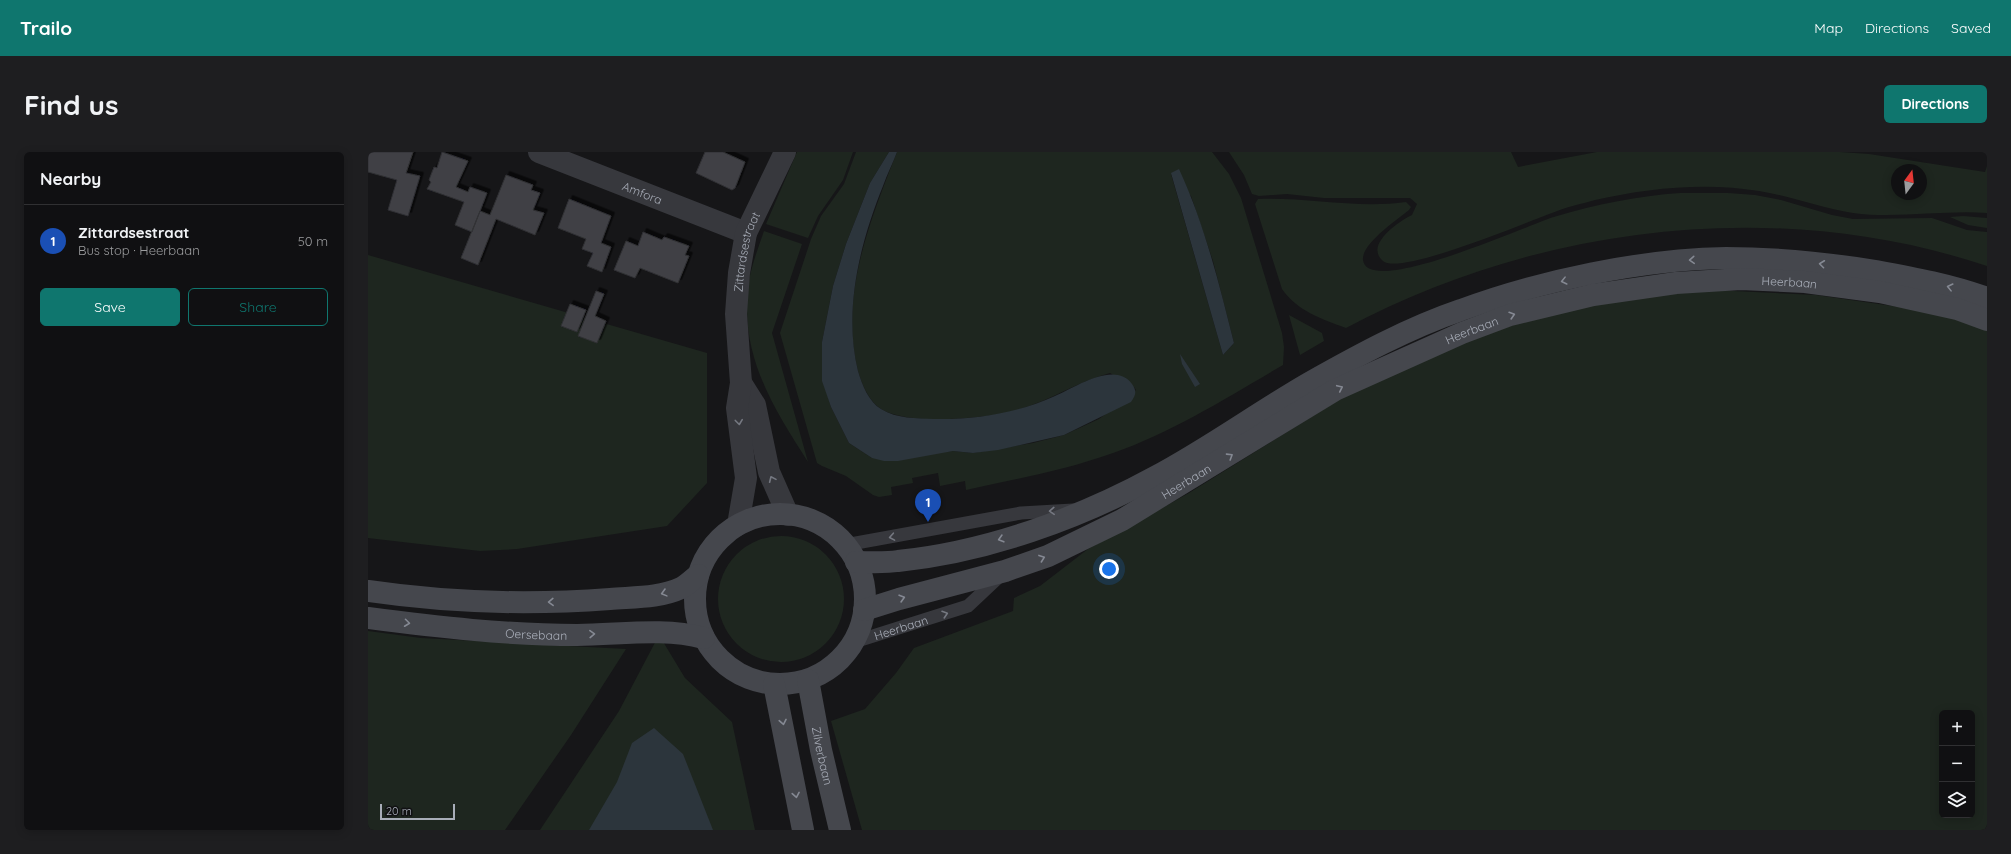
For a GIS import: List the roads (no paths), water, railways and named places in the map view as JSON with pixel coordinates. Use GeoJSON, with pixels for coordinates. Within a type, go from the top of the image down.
{"type":"FeatureCollection","features":[{"type":"Feature","properties":{"kind":"main road","name":"Heerbaan"},"geometry":{"type":"LineString","coordinates":[[851,553],[895,562],[946,554],[1038,529],[1091,509],[1156,477],[1309,384],[1421,326],[1460,310],[1508,294],[1592,274],[1673,262],[1725,258],[1788,260],[1910,277],[1966,290],[1987,298]]}},
{"type":"Feature","properties":{"kind":"main road","name":"Heerbaan"},"geometry":{"type":"LineString","coordinates":[[864,610],[899,599],[1005,571],[1048,556],[1122,520],[1335,390],[1462,333],[1510,315],[1593,295],[1676,283],[1741,279],[1805,282],[1880,292],[1957,309],[1987,320]]}},
{"type":"Feature","properties":{"kind":"main road"},"geometry":{"type":"LineString","coordinates":[[788,514],[815,522],[830,530],[851,553],[864,584],[864,610],[860,628],[854,642],[839,660],[823,673],[808,680],[792,684],[774,684],[749,678],[731,669],[716,655],[704,638],[695,609],[695,598],[698,575],[710,549],[718,540],[738,525],[765,516],[788,514]]}},
{"type":"Feature","properties":{"kind":"main road"},"geometry":{"type":"LineString","coordinates":[[368,591],[414,598],[492,603],[567,602],[659,594],[682,588],[698,575]]}},
{"type":"Feature","properties":{"kind":"main road","name":"Oersebaan"},"geometry":{"type":"LineString","coordinates":[[368,618],[420,625],[520,633],[576,635],[654,632],[688,634],[704,638]]}},
{"type":"Feature","properties":{"kind":"main road","name":"Zilverbaan"},"geometry":{"type":"LineString","coordinates":[[808,680],[821,750],[840,830]]}},
{"type":"Feature","properties":{"kind":"main road"},"geometry":{"type":"LineString","coordinates":[[774,684],[803,830]]}},
{"type":"Feature","properties":{"kind":"street","name":"Amfora"},"geometry":{"type":"LineString","coordinates":[[539,152],[746,233]]}},
{"type":"Feature","properties":{"kind":"street","name":"Zittardsestraat"},"geometry":{"type":"LineString","coordinates":[[738,525],[746,478],[737,408],[741,383],[736,314],[739,273],[746,233],[785,152]]}},
{"type":"Feature","properties":{"kind":"street","name":"Zittardsestraat"},"geometry":{"type":"LineString","coordinates":[[741,383],[755,405],[769,472],[788,514]]}},
{"type":"Feature","properties":{"kind":"lane","name":"Heerbaan"},"geometry":{"type":"LineString","coordinates":[[854,642],[968,606],[1005,571]]}},
{"type":"Feature","properties":{"kind":"place","name":"Zittardsestraat"},"geometry":{"type":"Point","coordinates":[928,522]}}]}
